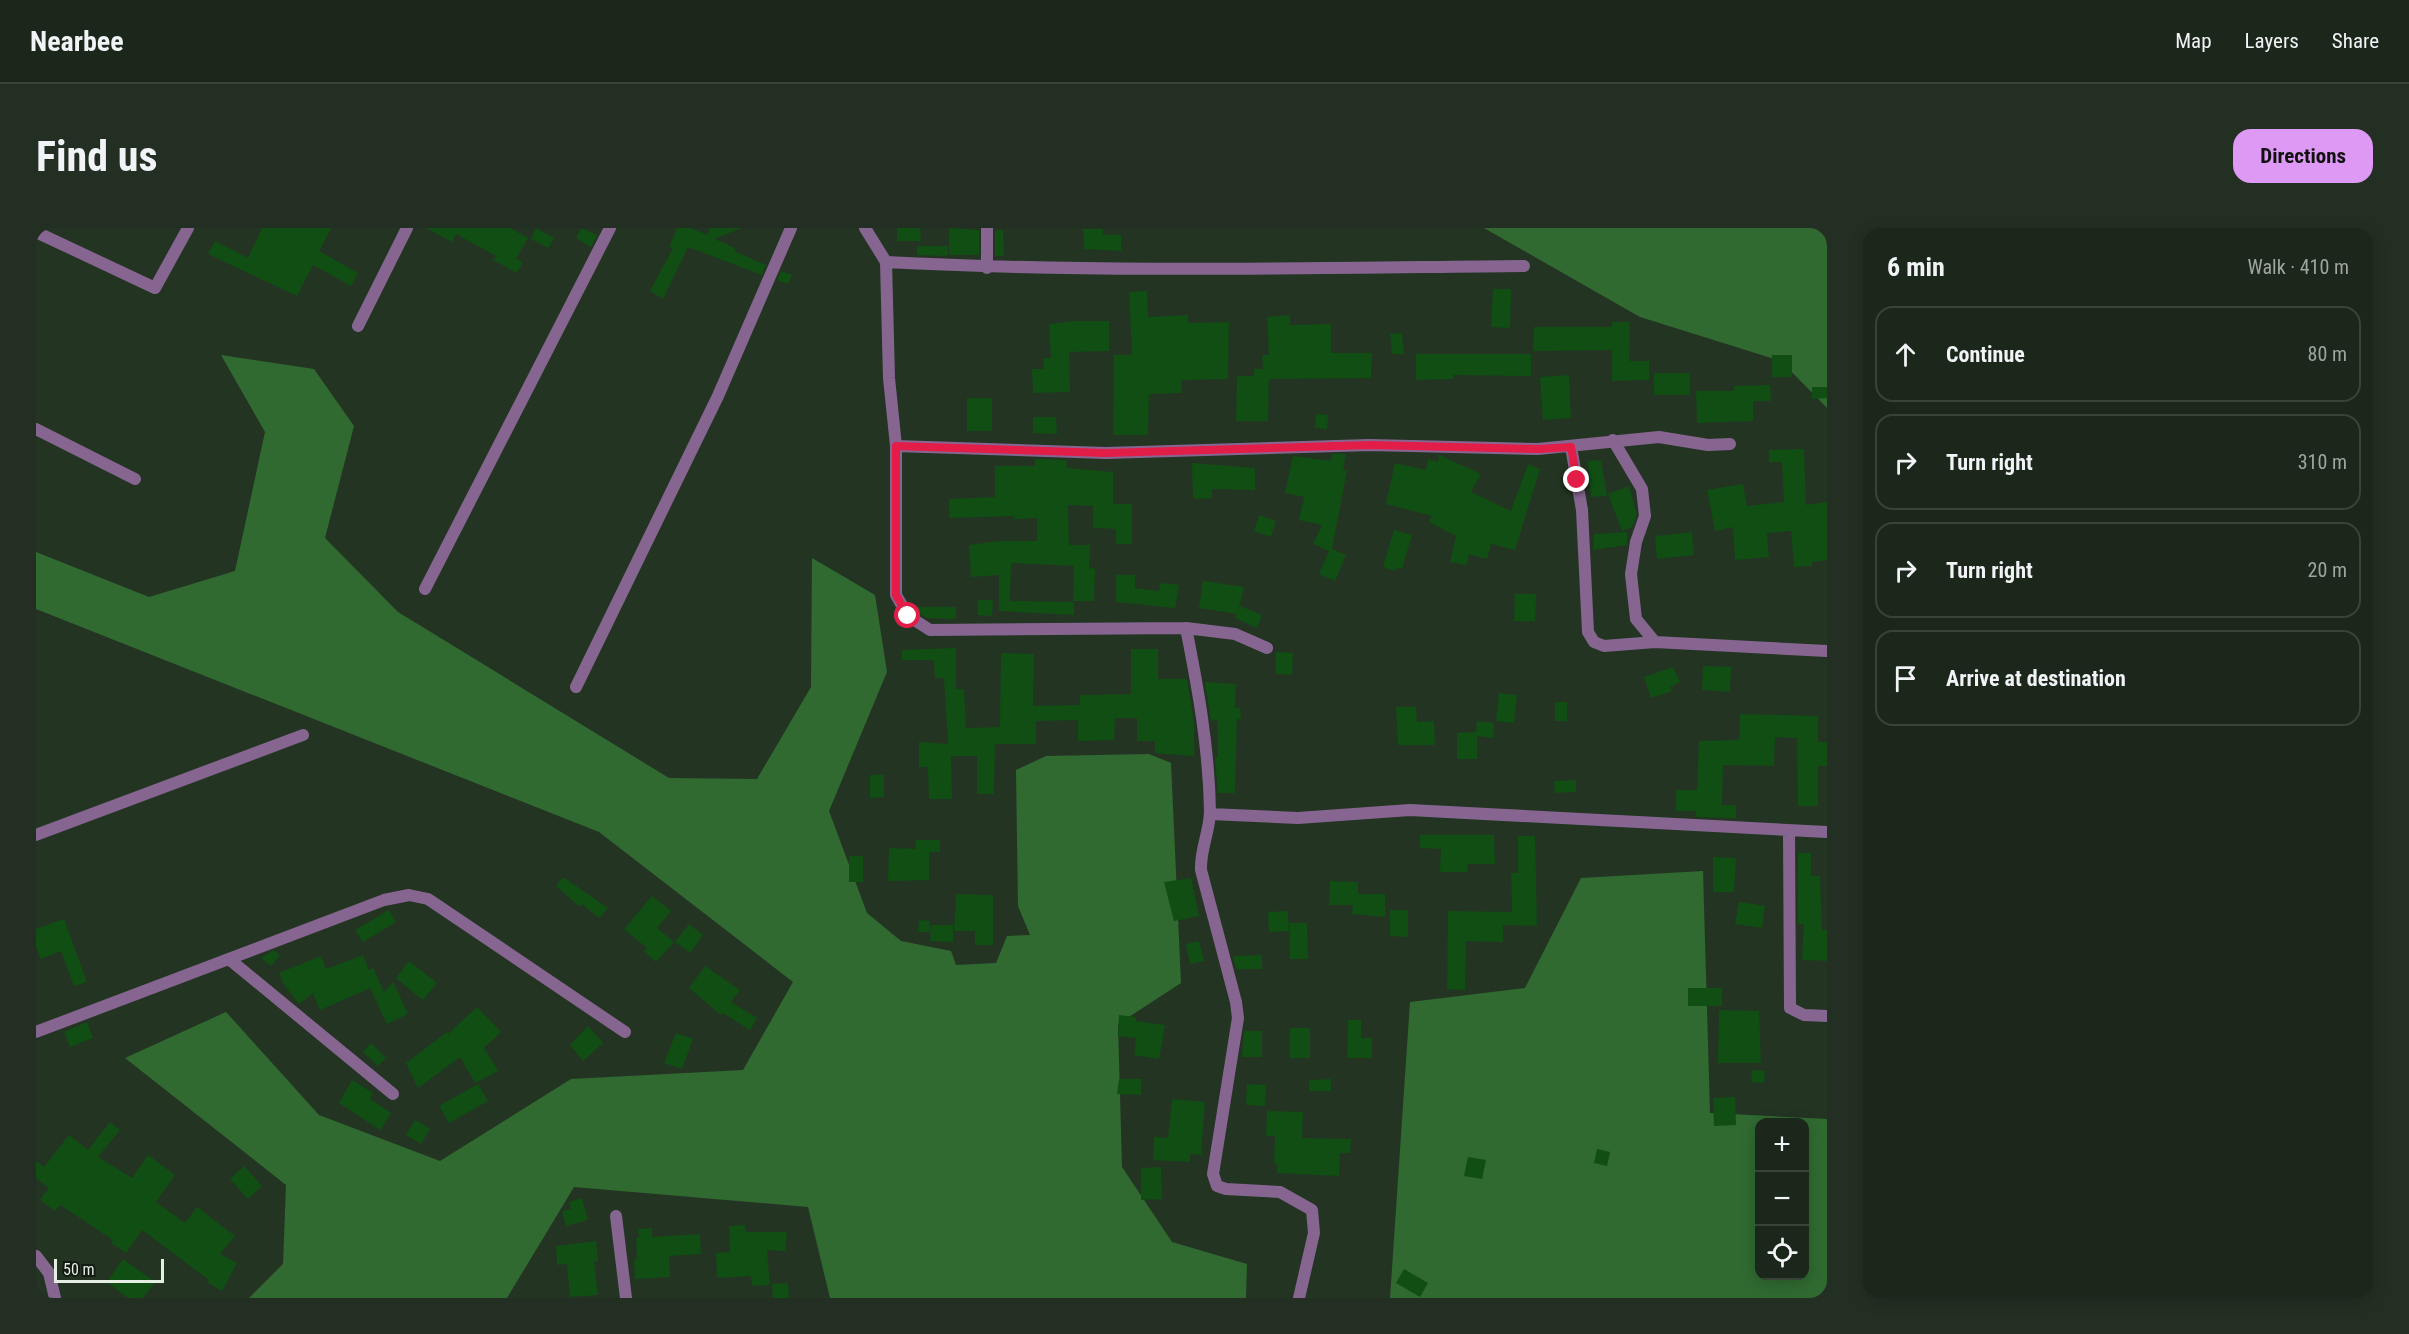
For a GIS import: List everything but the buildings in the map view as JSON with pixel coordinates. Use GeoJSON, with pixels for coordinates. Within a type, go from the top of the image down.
{"type":"FeatureCollection","features":[{"type":"Feature","properties":{"kind":"street"},"geometry":{"type":"LineString","coordinates":[[36,232],[155,288],[188,228]]}},
{"type":"Feature","properties":{"kind":"street"},"geometry":{"type":"LineString","coordinates":[[358,326],[407,228]]}},
{"type":"Feature","properties":{"kind":"street"},"geometry":{"type":"LineString","coordinates":[[425,589],[610,228]]}},
{"type":"Feature","properties":{"kind":"street"},"geometry":{"type":"LineString","coordinates":[[576,687],[718,396],[791,228]]}},
{"type":"Feature","properties":{"kind":"street"},"geometry":{"type":"LineString","coordinates":[[866,228],[886,262],[889,378],[896,446],[896,595],[908,616],[930,630],[1186,628],[1235,634],[1268,648]]}},
{"type":"Feature","properties":{"kind":"street"},"geometry":{"type":"LineString","coordinates":[[987,228],[987,267]]}},
{"type":"Feature","properties":{"kind":"street"},"geometry":{"type":"LineString","coordinates":[[886,262],[987,267],[1524,266]]}},
{"type":"Feature","properties":{"kind":"street"},"geometry":{"type":"LineString","coordinates":[[36,429],[135,478]]}},
{"type":"Feature","properties":{"kind":"street"},"geometry":{"type":"LineString","coordinates":[[896,446],[1106,453],[1370,445],[1538,449],[1659,437],[1708,445],[1730,444]]}},
{"type":"Feature","properties":{"kind":"street"},"geometry":{"type":"LineString","coordinates":[[1613,440],[1642,489],[1645,516],[1636,542],[1631,574],[1636,619],[1655,642]]}},
{"type":"Feature","properties":{"kind":"street"},"geometry":{"type":"LineString","coordinates":[[1571,447],[1582,510],[1588,633],[1594,642],[1604,646],[1655,642],[1827,651]]}},
{"type":"Feature","properties":{"kind":"street"},"geometry":{"type":"LineString","coordinates":[[1186,628],[1202,712],[1210,814],[1200,853],[1201,870],[1236,1002],[1238,1018],[1213,1173],[1217,1186],[1226,1189],[1280,1192],[1312,1210],[1314,1233],[1299,1298]]}},
{"type":"Feature","properties":{"kind":"street"},"geometry":{"type":"LineString","coordinates":[[36,835],[303,735]]}},
{"type":"Feature","properties":{"kind":"street"},"geometry":{"type":"LineString","coordinates":[[1210,814],[1298,818],[1410,810],[1789,832],[1827,832]]}},
{"type":"Feature","properties":{"kind":"street"},"geometry":{"type":"LineString","coordinates":[[1789,832],[1790,1008],[1804,1015],[1827,1016]]}},
{"type":"Feature","properties":{"kind":"street"},"geometry":{"type":"LineString","coordinates":[[36,1032],[384,900],[409,895],[428,899],[625,1032]]}},
{"type":"Feature","properties":{"kind":"street"},"geometry":{"type":"LineString","coordinates":[[229,959],[393,1094]]}},
{"type":"Feature","properties":{"kind":"street"},"geometry":{"type":"LineString","coordinates":[[616,1216],[626,1298]]}},
{"type":"Feature","properties":{"kind":"street"},"geometry":{"type":"LineString","coordinates":[[36,1256],[49,1273],[55,1298]]}},
{"type":"Feature","properties":{"kind":"green space"},"geometry":{"type":"Polygon","coordinates":[[[1484,228],[1827,228],[1827,408],[1781,361],[1640,317],[1484,228]]]}},
{"type":"Feature","properties":{"kind":"green space"},"geometry":{"type":"Polygon","coordinates":[[[221,355],[314,369],[354,426],[325,538],[398,612],[669,778],[757,779],[811,687],[812,558],[875,595],[887,672],[829,811],[867,913],[901,941],[951,951],[956,965],[996,963],[1007,936],[1030,935],[1018,906],[1016,770],[1046,756],[1149,754],[1171,763],[1181,983],[1118,1024],[1122,1167],[1172,1242],[1247,1264],[1246,1298],[830,1298],[808,1207],[574,1187],[507,1298],[249,1298],[283,1264],[286,1185],[125,1058],[226,1012],[319,1115],[440,1161],[571,1079],[743,1070],[793,982],[599,832],[36,609],[36,552],[149,597],[235,571],[265,432],[221,355]]]}},
{"type":"Feature","properties":{"kind":"green space"},"geometry":{"type":"Polygon","coordinates":[[[1703,871],[1710,1113],[1808,1118],[1755,1118],[1755,1280],[1809,1280],[1809,1118],[1827,1119],[1827,1298],[1390,1298],[1410,1002],[1525,988],[1581,878],[1703,871]]]}},
{"type":"Feature","properties":{"kind":"route"},"geometry":{"type":"LineString","coordinates":[[908,616],[896,595],[896,446],[1106,453],[1370,445],[1538,449],[1571,447],[1577,480]]}}]}
